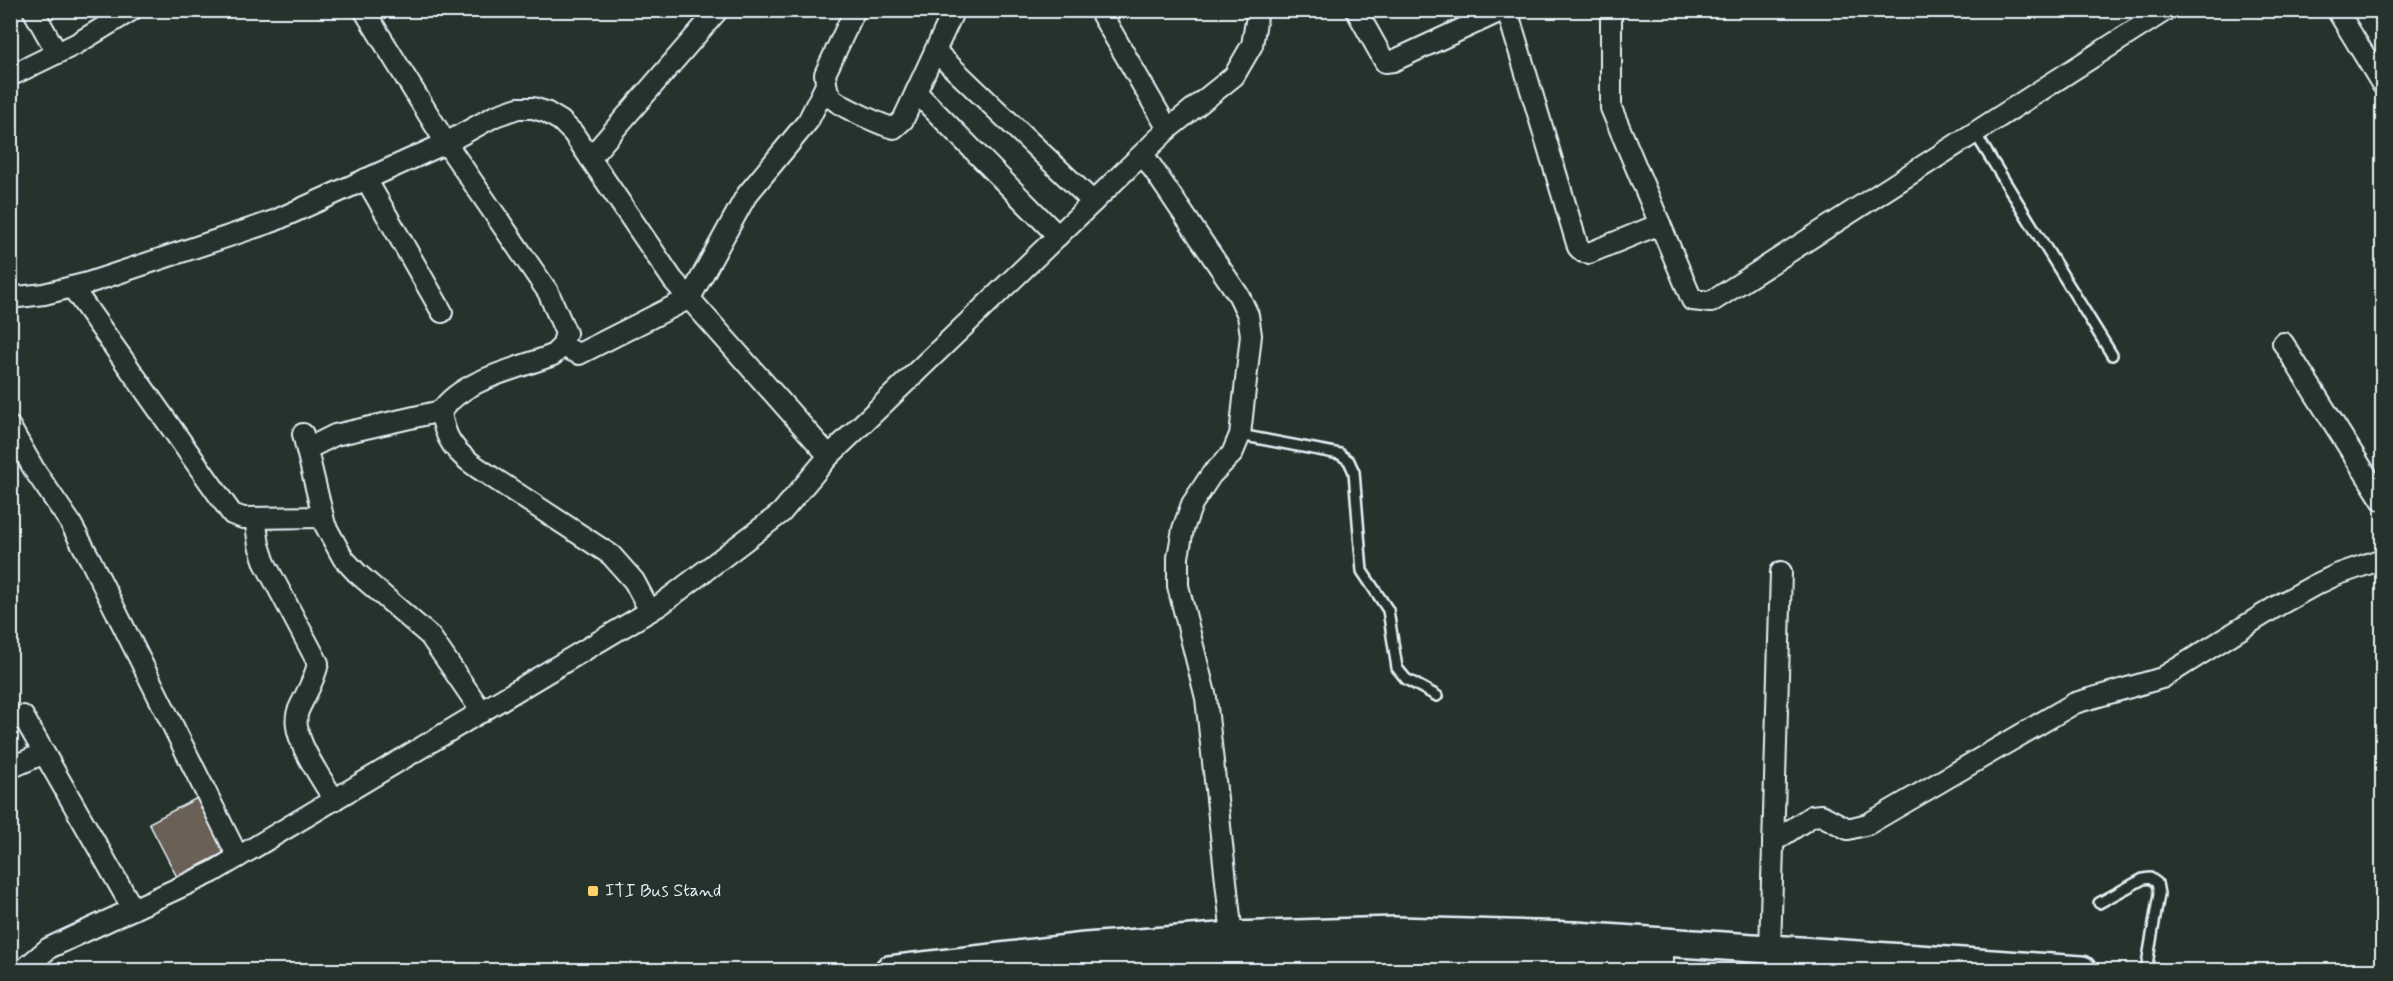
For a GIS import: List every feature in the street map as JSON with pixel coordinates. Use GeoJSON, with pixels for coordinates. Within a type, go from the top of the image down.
{"type":"FeatureCollection","features":[{"type":"Feature","properties":{"kind":"street"},"geometry":{"type":"LineString","coordinates":[[33,10],[57,53]]}},
{"type":"Feature","properties":{"kind":"street"},"geometry":{"type":"LineString","coordinates":[[10,76],[57,53],[132,10]]}},
{"type":"Feature","properties":{"kind":"street"},"geometry":{"type":"LineString","coordinates":[[364,10],[446,143],[548,292],[566,333],[562,346],[553,355],[466,387],[449,400],[441,411],[442,425],[449,442],[460,455],[611,555],[634,581],[650,611]]}},
{"type":"Feature","properties":{"kind":"street"},"geometry":{"type":"LineString","coordinates":[[591,158],[718,10]]}},
{"type":"Feature","properties":{"kind":"street"},"geometry":{"type":"LineString","coordinates":[[855,10],[825,74],[826,85],[831,98],[883,126],[894,128],[903,120],[954,10]]}},
{"type":"Feature","properties":{"kind":"street"},"geometry":{"type":"LineString","coordinates":[[1099,10],[1168,129]]}},
{"type":"Feature","properties":{"kind":"street"},"geometry":{"type":"LineString","coordinates":[[23,970],[50,948],[213,872],[650,611],[780,513],[829,456],[1168,129],[1234,76],[1252,45],[1257,10]]}},
{"type":"Feature","properties":{"kind":"street"},"geometry":{"type":"LineString","coordinates":[[1356,10],[1385,62],[1393,61],[1505,10],[1578,247],[1583,252],[1589,253],[1660,225]]}},
{"type":"Feature","properties":{"kind":"street"},"geometry":{"type":"LineString","coordinates":[[1611,10],[1611,108],[1692,300],[1711,302],[2166,10]]}},
{"type":"Feature","properties":{"kind":"street"},"geometry":{"type":"LineString","coordinates":[[2337,10],[2382,84]]}},
{"type":"Feature","properties":{"kind":"street"},"geometry":{"type":"LineString","coordinates":[[935,51],[1093,202]]}},
{"type":"Feature","properties":{"kind":"street"},"geometry":{"type":"LineString","coordinates":[[562,346],[579,354],[690,298],[746,196],[808,121],[826,85]]}},
{"type":"Feature","properties":{"kind":"street"},"geometry":{"type":"LineString","coordinates":[[916,92],[1058,236]]}},
{"type":"Feature","properties":{"kind":"street"},"geometry":{"type":"LineString","coordinates":[[10,298],[44,294],[72,287],[274,221],[446,143],[495,116],[518,108],[533,108],[546,112],[561,121],[591,158],[661,264],[829,456]]}},
{"type":"Feature","properties":{"kind":"street"},"geometry":{"type":"LineString","coordinates":[[1143,154],[1239,296],[1248,315],[1251,335],[1240,435],[1232,454],[1211,475],[1192,504],[1183,529],[1178,557],[1178,586],[1206,698],[1232,936]]}},
{"type":"Feature","properties":{"kind":"street"},"geometry":{"type":"LineString","coordinates":[[366,179],[442,312]]}},
{"type":"Feature","properties":{"kind":"street"},"geometry":{"type":"LineString","coordinates":[[72,287],[232,514],[243,518],[323,516]]}},
{"type":"Feature","properties":{"kind":"street"},"geometry":{"type":"LineString","coordinates":[[2283,343],[2382,500]]}},
{"type":"Feature","properties":{"kind":"street"},"geometry":{"type":"LineString","coordinates":[[441,411],[305,441],[323,516],[331,540],[342,558],[430,636],[482,711]]}},
{"type":"Feature","properties":{"kind":"street"},"geometry":{"type":"LineString","coordinates":[[10,427],[35,471],[70,522],[237,858]]}},
{"type":"Feature","properties":{"kind":"street"},"geometry":{"type":"LineString","coordinates":[[255,518],[259,545],[265,562],[318,663],[317,672],[297,714],[296,728],[334,800]]}},
{"type":"Feature","properties":{"kind":"street"},"geometry":{"type":"LineString","coordinates":[[1773,843],[1812,816],[1821,815],[1848,829],[1868,824],[2075,703],[2162,678],[2314,585],[2382,559]]}},
{"type":"Feature","properties":{"kind":"street"},"geometry":{"type":"LineString","coordinates":[[1770,950],[1781,572]]}},
{"type":"Feature","properties":{"kind":"street"},"geometry":{"type":"LineString","coordinates":[[23,716],[133,909]]}},
{"type":"Feature","properties":{"kind":"street"},"geometry":{"type":"LineString","coordinates":[[10,768],[44,753]]}},
{"type":"Feature","properties":{"kind":"street"},"geometry":{"type":"LineString","coordinates":[[889,970],[1085,947],[1232,936],[1407,932],[1575,936],[2082,970]]}},
{"type":"Feature","properties":{"kind":"street"},"geometry":{"type":"LineString","coordinates":[[1066,970],[1234,954],[1458,962],[1653,959],[1798,970]]}},
{"type":"Feature","properties":{"kind":"lane"},"geometry":{"type":"LineString","coordinates":[[1975,133],[2112,355]]}},
{"type":"Feature","properties":{"kind":"lane"},"geometry":{"type":"LineString","coordinates":[[1240,435],[1340,454],[1349,460],[1354,472],[1362,571],[1388,610],[1398,668],[1406,679],[1437,696]]}},
{"type":"Feature","properties":{"kind":"lane"},"geometry":{"type":"LineString","coordinates":[[2099,903],[2143,879],[2150,878],[2157,883],[2159,894],[2146,970]]}},
{"type":"Feature","properties":{"kind":"building"},"geometry":{"type":"Polygon","coordinates":[[[201,796],[229,850],[177,877],[149,823],[201,796]]]}},
{"type":"Feature","properties":{"kind":"place","name":"ITI Bus Stand"},"geometry":{"type":"Point","coordinates":[593,891]}}]}
